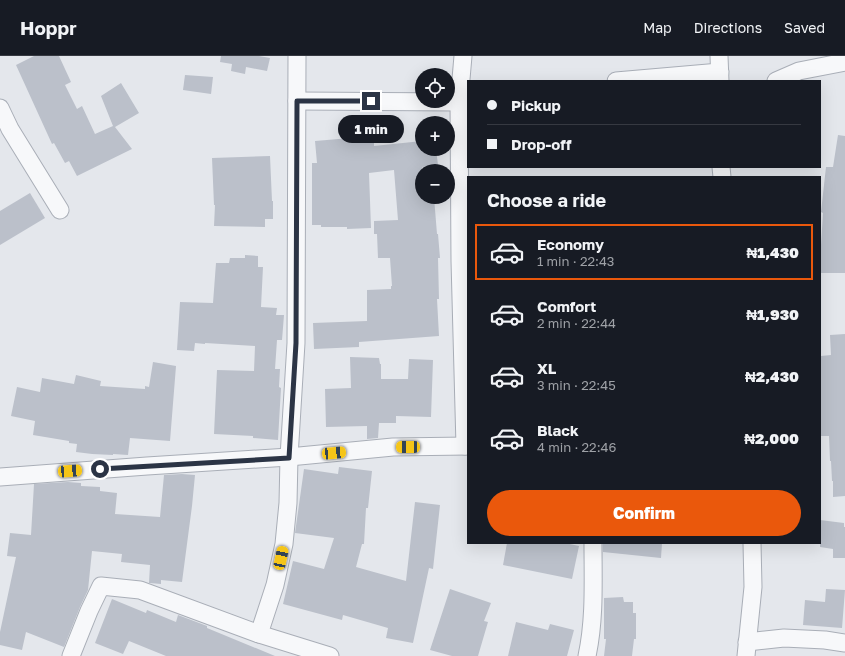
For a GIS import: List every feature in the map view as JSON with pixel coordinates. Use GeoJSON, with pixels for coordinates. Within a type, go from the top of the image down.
{"type":"FeatureCollection","features":[{"type":"Feature","properties":{"kind":"street"},"geometry":{"type":"LineString","coordinates":[[259,634],[275,585],[284,544],[288,503],[289,458],[296,343],[297,56]]}},
{"type":"Feature","properties":{"kind":"street"},"geometry":{"type":"LineString","coordinates":[[0,477],[147,466],[289,458],[393,447],[466,446],[460,261],[464,102],[463,56]]}},
{"type":"Feature","properties":{"kind":"street"},"geometry":{"type":"LineString","coordinates":[[778,80],[799,71],[845,62]]}},
{"type":"Feature","properties":{"kind":"street"},"geometry":{"type":"LineString","coordinates":[[625,80],[719,70]]}},
{"type":"Feature","properties":{"kind":"street"},"geometry":{"type":"LineString","coordinates":[[297,101],[464,102]]}},
{"type":"Feature","properties":{"kind":"street"},"geometry":{"type":"LineString","coordinates":[[0,108],[5,131],[60,210]]}},
{"type":"Feature","properties":{"kind":"street"},"geometry":{"type":"LineString","coordinates":[[587,656],[592,615],[593,544]]}},
{"type":"Feature","properties":{"kind":"street"},"geometry":{"type":"LineString","coordinates":[[752,544],[753,587],[746,649],[784,638],[825,640],[845,643]]}},
{"type":"Feature","properties":{"kind":"street"},"geometry":{"type":"LineString","coordinates":[[71,656],[101,586],[140,590],[259,634],[330,656]]}},
{"type":"Feature","properties":{"kind":"building"},"geometry":{"type":"Polygon","coordinates":[[[34,56],[59,56],[71,82],[65,85],[77,109],[82,106],[95,134],[113,126],[101,96],[121,83],[139,113],[115,127],[132,149],[77,176],[69,161],[65,163],[54,143],[52,144],[16,65],[34,56]]]}},
{"type":"Feature","properties":{"kind":"building"},"geometry":{"type":"Polygon","coordinates":[[[221,56],[259,56],[270,58],[267,71],[246,67],[245,74],[231,71],[232,64],[220,62],[221,56]]]}},
{"type":"Feature","properties":{"kind":"building"},"geometry":{"type":"Polygon","coordinates":[[[185,75],[213,77],[211,94],[183,90],[185,75]]]}},
{"type":"Feature","properties":{"kind":"building"},"geometry":{"type":"Polygon","coordinates":[[[838,135],[845,136],[845,273],[821,273],[823,213],[821,212],[826,167],[833,167],[838,135]]]}},
{"type":"Feature","properties":{"kind":"building"},"geometry":{"type":"Polygon","coordinates":[[[374,136],[374,146],[415,142],[415,156],[437,156],[438,164],[415,164],[415,204],[435,204],[440,258],[438,258],[439,299],[437,299],[439,336],[359,342],[359,347],[314,349],[313,323],[367,321],[367,290],[391,289],[390,258],[378,258],[377,234],[374,234],[374,221],[398,220],[394,170],[369,173],[371,228],[347,229],[347,227],[321,227],[321,225],[312,225],[312,163],[317,163],[315,141],[374,136]]]}},
{"type":"Feature","properties":{"kind":"building"},"geometry":{"type":"Polygon","coordinates":[[[270,156],[273,219],[265,219],[265,227],[214,226],[215,205],[212,158],[270,156]]]}},
{"type":"Feature","properties":{"kind":"building"},"geometry":{"type":"Polygon","coordinates":[[[30,193],[45,218],[0,245],[0,211],[30,193]]]}},
{"type":"Feature","properties":{"kind":"building"},"geometry":{"type":"Polygon","coordinates":[[[245,255],[258,256],[258,267],[263,267],[261,307],[277,308],[276,315],[284,315],[282,340],[277,340],[275,369],[280,369],[279,387],[281,388],[278,440],[253,438],[253,436],[214,434],[217,370],[254,371],[255,346],[195,343],[194,351],[177,350],[180,302],[213,303],[216,263],[229,263],[230,258],[245,258],[245,255]]]}},
{"type":"Feature","properties":{"kind":"building"},"geometry":{"type":"Polygon","coordinates":[[[845,334],[845,496],[833,497],[829,436],[821,436],[821,356],[831,355],[830,335],[845,334]]]}},
{"type":"Feature","properties":{"kind":"building"},"geometry":{"type":"Polygon","coordinates":[[[350,357],[379,358],[381,364],[381,379],[408,379],[409,359],[433,360],[431,417],[396,416],[396,423],[379,423],[378,438],[367,439],[367,426],[326,427],[325,389],[351,388],[350,357]]]}},
{"type":"Feature","properties":{"kind":"building"},"geometry":{"type":"Polygon","coordinates":[[[153,362],[176,366],[170,441],[130,438],[128,455],[76,452],[77,444],[69,443],[69,441],[33,435],[35,421],[11,416],[17,387],[40,392],[42,378],[74,384],[76,375],[101,381],[100,386],[145,389],[145,386],[149,387],[153,362]]]}},
{"type":"Feature","properties":{"kind":"building"},"geometry":{"type":"Polygon","coordinates":[[[339,467],[372,471],[368,508],[366,508],[364,544],[362,544],[356,567],[406,581],[415,502],[440,505],[433,569],[429,568],[413,643],[386,638],[388,628],[343,615],[342,620],[283,604],[293,561],[324,569],[334,538],[295,533],[304,469],[338,474],[339,467]]]}},
{"type":"Feature","properties":{"kind":"building"},"geometry":{"type":"Polygon","coordinates":[[[164,475],[195,475],[182,582],[161,580],[161,584],[149,583],[150,565],[121,562],[122,554],[92,551],[88,590],[64,647],[26,632],[22,650],[0,645],[0,632],[16,557],[7,556],[10,533],[31,535],[34,484],[68,482],[81,483],[81,486],[100,487],[100,491],[117,493],[115,514],[160,517],[164,475]]]}},
{"type":"Feature","properties":{"kind":"building"},"geometry":{"type":"Polygon","coordinates":[[[821,520],[844,523],[845,558],[833,558],[833,549],[820,547],[821,520]]]}},
{"type":"Feature","properties":{"kind":"building"},"geometry":{"type":"Polygon","coordinates":[[[507,544],[570,544],[579,546],[572,579],[503,565],[507,544]]]}},
{"type":"Feature","properties":{"kind":"building"},"geometry":{"type":"Polygon","coordinates":[[[603,544],[662,544],[661,558],[603,552],[603,544]]]}},
{"type":"Feature","properties":{"kind":"building"},"geometry":{"type":"Polygon","coordinates":[[[450,589],[491,603],[484,621],[488,622],[478,656],[452,656],[430,650],[450,589]]]}},
{"type":"Feature","properties":{"kind":"building"},"geometry":{"type":"Polygon","coordinates":[[[826,589],[845,590],[842,628],[803,625],[805,600],[825,602],[826,589]]]}},
{"type":"Feature","properties":{"kind":"building"},"geometry":{"type":"Polygon","coordinates":[[[623,597],[624,602],[633,602],[633,613],[636,613],[636,639],[634,639],[632,656],[604,656],[606,639],[604,639],[604,598],[623,597]]]}},
{"type":"Feature","properties":{"kind":"building"},"geometry":{"type":"Polygon","coordinates":[[[112,599],[146,613],[147,610],[176,622],[178,615],[275,656],[166,656],[129,641],[123,654],[95,643],[112,599]]]}},
{"type":"Feature","properties":{"kind":"building"},"geometry":{"type":"Polygon","coordinates":[[[516,622],[548,630],[550,624],[574,630],[567,656],[508,656],[516,622]]]}},
{"type":"Feature","properties":{"kind":"route"},"geometry":{"type":"LineString","coordinates":[[100,469],[289,458],[296,343],[297,101],[371,101]]}}]}
